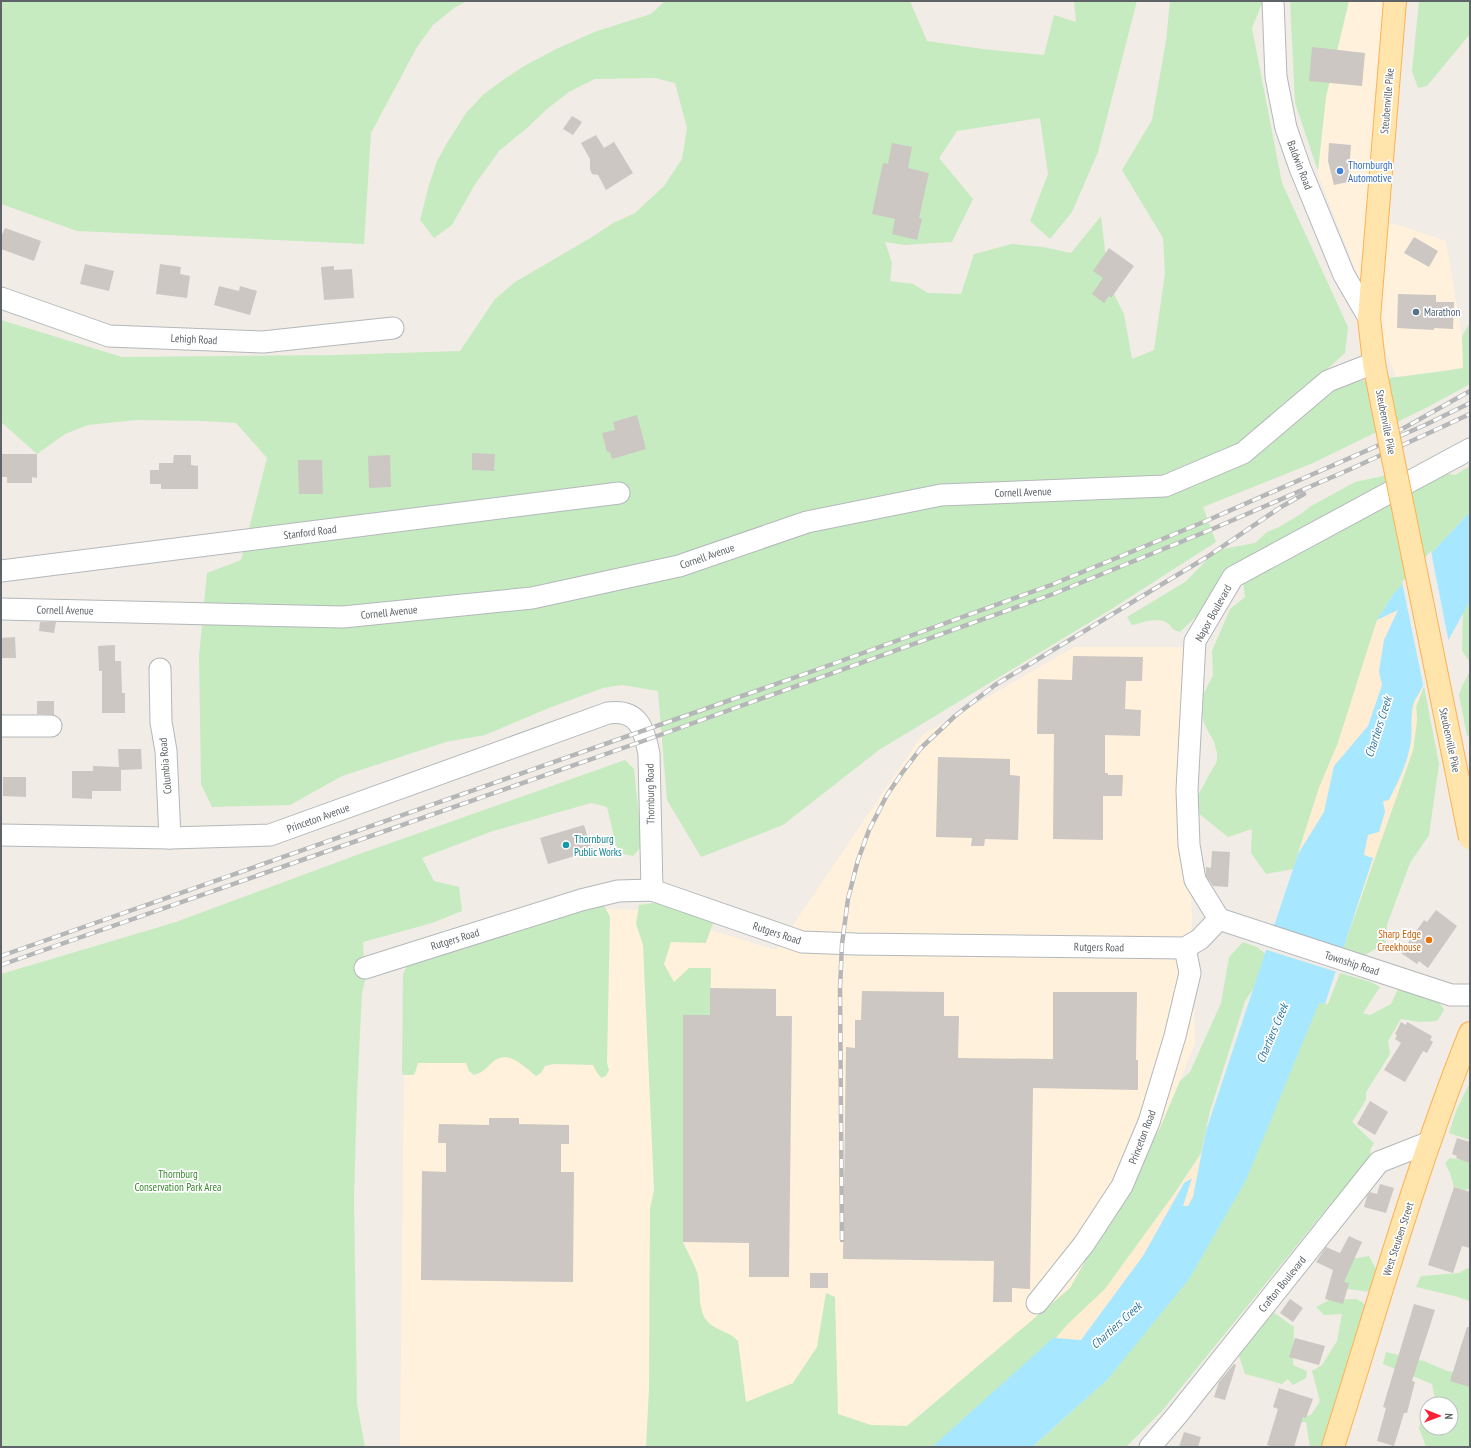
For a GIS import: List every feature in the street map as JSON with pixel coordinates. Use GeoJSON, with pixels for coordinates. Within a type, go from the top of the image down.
{"type":"FeatureCollection","features":[{"type":"Feature","properties":{"kind":"main road","name":"Steubenville Pike"},"geometry":{"type":"LineString","coordinates":[[1395,1],[1369,318],[1374,363],[1470,838]]}},
{"type":"Feature","properties":{"kind":"main road","name":"West Steuben Street"},"geometry":{"type":"LineString","coordinates":[[1333,1447],[1430,1142],[1450,1082],[1470,1032]]}},
{"type":"Feature","properties":{"kind":"street","name":"Baldwin Road"},"geometry":{"type":"LineString","coordinates":[[1273,1],[1276,77],[1286,128],[1300,168],[1344,275],[1369,318]]}},
{"type":"Feature","properties":{"kind":"street","name":"Lehigh Road"},"geometry":{"type":"LineString","coordinates":[[1,298],[109,336],[262,342],[393,328]]}},
{"type":"Feature","properties":{"kind":"street","name":"Cornell Avenue"},"geometry":{"type":"LineString","coordinates":[[1,609],[343,617],[532,598],[679,566],[807,522],[941,495],[1165,486],[1244,453],[1328,381],[1374,363]]}},
{"type":"Feature","properties":{"kind":"street","name":"Napor Boulevard"},"geometry":{"type":"LineString","coordinates":[[1227,922],[1195,880],[1189,845],[1187,790],[1195,641],[1233,577],[1470,450]]}},
{"type":"Feature","properties":{"kind":"street","name":"Stanford Road"},"geometry":{"type":"LineString","coordinates":[[1,571],[620,494]]}},
{"type":"Feature","properties":{"kind":"street","name":"Columbia Road"},"geometry":{"type":"LineString","coordinates":[[160,669],[160,722],[166,751],[170,838]]}},
{"type":"Feature","properties":{"kind":"street","name":"Princeton Avenue"},"geometry":{"type":"LineString","coordinates":[[1,836],[170,838],[270,835],[608,713],[619,711]]}},
{"type":"Feature","properties":{"kind":"street","name":"Thornburg Road"},"geometry":{"type":"LineString","coordinates":[[619,711],[630,715],[637,721],[646,740],[649,754],[651,776],[652,890]]}},
{"type":"Feature","properties":{"kind":"street"},"geometry":{"type":"LineString","coordinates":[[1,726],[51,726]]}},
{"type":"Feature","properties":{"kind":"street","name":"Rutgers Road"},"geometry":{"type":"LineString","coordinates":[[365,968],[581,900],[618,891],[652,890],[802,942],[1185,948]]}},
{"type":"Feature","properties":{"kind":"street"},"geometry":{"type":"LineString","coordinates":[[1185,948],[1227,922]]}},
{"type":"Feature","properties":{"kind":"street","name":"Township Road"},"geometry":{"type":"LineString","coordinates":[[1227,922],[1451,995],[1470,995]]}},
{"type":"Feature","properties":{"kind":"street","name":"Princeton Road"},"geometry":{"type":"LineString","coordinates":[[1037,1303],[1084,1244],[1122,1186],[1149,1122],[1175,1036],[1190,973],[1185,948]]}},
{"type":"Feature","properties":{"kind":"street","name":"Crafton Boulevard"},"geometry":{"type":"LineString","coordinates":[[1150,1447],[1379,1162],[1430,1142]]}},
{"type":"Feature","properties":{"kind":"shaded area"},"geometry":{"type":"Polygon","coordinates":[[[1314,1],[1386,1],[1366,220],[1398,225],[1446,241],[1462,336],[1463,368],[1396,377],[1319,178],[1305,98],[1314,1]]]}},
{"type":"Feature","properties":{"kind":"shaded area"},"geometry":{"type":"Polygon","coordinates":[[[1074,647],[1185,647],[1195,1044],[1160,1128],[1070,1288],[907,1426],[857,1425],[724,1447],[400,1447],[404,1055],[602,909],[646,910],[776,950],[922,735],[1074,647]]]}},
{"type":"Feature","properties":{"kind":"green space"},"geometry":{"type":"Polygon","coordinates":[[[1,1],[467,1],[454,8],[433,25],[417,47],[371,133],[364,244],[77,231],[1,204],[1,1]]]}},
{"type":"Feature","properties":{"kind":"green space"},"geometry":{"type":"Polygon","coordinates":[[[665,1],[910,1],[927,41],[983,49],[1044,55],[1054,15],[1076,22],[1074,1],[1137,1],[1098,152],[1072,212],[1050,239],[1030,221],[1048,174],[1040,118],[957,131],[939,158],[973,199],[952,242],[904,245],[885,242],[892,263],[890,281],[913,284],[928,293],[961,294],[974,254],[1012,244],[1043,247],[1071,253],[1101,216],[1109,284],[1124,314],[1132,359],[1154,350],[1165,273],[1163,238],[1122,170],[1152,120],[1166,41],[1170,1],[1263,1],[1252,28],[1282,183],[1348,327],[1345,353],[1311,384],[1349,382],[1425,374],[1463,368],[1462,336],[1470,323],[1470,384],[1428,407],[1313,463],[1203,507],[1216,542],[1110,610],[879,750],[783,825],[701,857],[667,800],[658,691],[622,685],[603,688],[549,708],[485,735],[446,742],[342,776],[290,805],[212,807],[201,784],[199,656],[207,573],[241,560],[267,458],[236,423],[203,421],[137,420],[88,425],[65,434],[37,454],[1,422],[1,320],[122,357],[336,355],[460,351],[495,299],[515,282],[613,223],[635,213],[664,186],[682,159],[687,128],[675,83],[655,78],[595,79],[569,92],[499,151],[474,186],[452,225],[434,238],[420,220],[437,161],[447,143],[466,113],[484,94],[524,66],[556,49],[597,31],[651,14],[665,1]]]}},
{"type":"Feature","properties":{"kind":"green space"},"geometry":{"type":"Polygon","coordinates":[[[1290,1],[1349,1],[1326,97],[1318,171],[1295,103],[1290,1]]]}},
{"type":"Feature","properties":{"kind":"green space"},"geometry":{"type":"Polygon","coordinates":[[[1419,1],[1470,1],[1470,34],[1427,86],[1418,88],[1412,71],[1419,1]]]}},
{"type":"Feature","properties":{"kind":"green space"},"geometry":{"type":"Polygon","coordinates":[[[1470,466],[1470,512],[1394,593],[1377,620],[1338,743],[1319,788],[1293,869],[1266,874],[1251,853],[1252,829],[1228,837],[1197,812],[1194,802],[1217,761],[1217,753],[1214,742],[1204,723],[1201,710],[1201,699],[1213,675],[1212,651],[1230,609],[1245,597],[1243,581],[1219,582],[1201,612],[1180,632],[1173,629],[1167,623],[1159,620],[1132,625],[1127,617],[1185,582],[1217,550],[1255,543],[1267,532],[1279,527],[1301,514],[1311,506],[1355,482],[1421,468],[1455,475],[1470,466]]]}},
{"type":"Feature","properties":{"kind":"green space"},"geometry":{"type":"Polygon","coordinates":[[[1470,601],[1470,662],[1462,651],[1463,613],[1470,601]]]}},
{"type":"Feature","properties":{"kind":"green space"},"geometry":{"type":"Polygon","coordinates":[[[1470,671],[1470,735],[1467,736],[1459,695],[1470,671]]]}},
{"type":"Feature","properties":{"kind":"green space"},"geometry":{"type":"Polygon","coordinates":[[[1424,686],[1439,764],[1429,835],[1410,863],[1387,925],[1385,948],[1375,949],[1364,956],[1343,949],[1413,750],[1417,720],[1416,707],[1424,686]]]}},
{"type":"Feature","properties":{"kind":"green space","name":"Thornburg Conservation Park Area"},"geometry":{"type":"Polygon","coordinates":[[[625,760],[634,769],[642,846],[633,856],[618,853],[607,807],[591,803],[490,832],[422,858],[434,881],[459,887],[462,911],[432,923],[363,942],[365,980],[362,993],[354,1198],[357,1404],[365,1447],[1,1447],[1,974],[176,922],[354,856],[625,760]]]}},
{"type":"Feature","properties":{"kind":"green space"},"geometry":{"type":"Polygon","coordinates":[[[598,902],[604,905],[610,917],[607,1063],[609,1070],[606,1076],[601,1078],[593,1065],[554,1064],[545,1066],[541,1073],[536,1076],[516,1061],[505,1057],[494,1061],[483,1071],[474,1075],[469,1071],[466,1063],[418,1063],[413,1075],[404,1075],[402,1073],[403,974],[408,964],[598,902]]]}},
{"type":"Feature","properties":{"kind":"green space"},"geometry":{"type":"Polygon","coordinates":[[[660,902],[714,920],[706,943],[671,942],[664,964],[674,982],[689,968],[711,968],[710,1015],[683,1016],[683,1242],[697,1272],[701,1307],[705,1318],[716,1328],[738,1341],[746,1402],[793,1383],[817,1347],[826,1293],[835,1297],[838,1414],[871,1425],[907,1426],[1070,1288],[1160,1128],[1180,1081],[1190,1072],[1221,1003],[1229,957],[1243,942],[1257,947],[1273,960],[1245,1001],[1210,1111],[1201,1153],[1172,1197],[1105,1289],[1067,1325],[1041,1357],[943,1447],[646,1447],[649,1388],[650,1209],[654,1190],[643,945],[636,924],[639,905],[660,902]]]}},
{"type":"Feature","properties":{"kind":"green space"},"geometry":{"type":"Polygon","coordinates":[[[1340,973],[1371,982],[1380,987],[1363,1013],[1370,1015],[1391,1004],[1398,989],[1423,994],[1439,1002],[1444,1010],[1437,1021],[1420,1022],[1401,1019],[1388,1041],[1390,1054],[1366,1092],[1366,1100],[1352,1122],[1374,1143],[1370,1151],[1372,1161],[1332,1202],[1162,1411],[1126,1447],[1032,1447],[1107,1380],[1319,1003],[1328,1004],[1340,973]]]}},
{"type":"Feature","properties":{"kind":"green space"},"geometry":{"type":"Polygon","coordinates":[[[1470,1082],[1470,1140],[1449,1133],[1456,1111],[1470,1082]]]}},
{"type":"Feature","properties":{"kind":"green space"},"geometry":{"type":"Polygon","coordinates":[[[1450,1158],[1470,1161],[1470,1189],[1464,1190],[1454,1187],[1445,1163],[1450,1158]]]}},
{"type":"Feature","properties":{"kind":"green space"},"geometry":{"type":"Polygon","coordinates":[[[1369,1256],[1378,1273],[1371,1292],[1347,1289],[1338,1270],[1345,1260],[1369,1256]]]}},
{"type":"Feature","properties":{"kind":"green space"},"geometry":{"type":"Polygon","coordinates":[[[1468,1268],[1470,1270],[1470,1301],[1416,1287],[1421,1276],[1459,1273],[1468,1268]]]}},
{"type":"Feature","properties":{"kind":"green space"},"geometry":{"type":"Polygon","coordinates":[[[1357,1299],[1370,1308],[1340,1403],[1334,1407],[1332,1428],[1327,1447],[1310,1447],[1306,1422],[1295,1422],[1294,1418],[1311,1415],[1320,1401],[1312,1371],[1322,1365],[1337,1341],[1342,1314],[1324,1315],[1316,1307],[1329,1300],[1357,1299]]]}},
{"type":"Feature","properties":{"kind":"green space"},"geometry":{"type":"Polygon","coordinates":[[[1269,1309],[1294,1327],[1293,1365],[1307,1371],[1306,1378],[1293,1385],[1288,1379],[1282,1384],[1245,1374],[1239,1356],[1240,1330],[1269,1309]]]}},
{"type":"Feature","properties":{"kind":"green space"},"geometry":{"type":"Polygon","coordinates":[[[1386,1352],[1424,1361],[1447,1371],[1470,1375],[1470,1447],[1426,1447],[1422,1436],[1459,1436],[1459,1396],[1434,1396],[1432,1384],[1383,1364],[1386,1352]]]}},
{"type":"Feature","properties":{"kind":"sand"},"geometry":{"type":"Polygon","coordinates":[[[1398,610],[1384,640],[1379,671],[1382,685],[1368,726],[1334,766],[1324,812],[1298,854],[1319,788],[1338,743],[1377,620],[1398,610]]]}},
{"type":"Feature","properties":{"kind":"sand"},"geometry":{"type":"Polygon","coordinates":[[[1424,686],[1416,707],[1417,720],[1413,750],[1351,926],[1373,859],[1364,855],[1368,835],[1385,812],[1383,801],[1389,799],[1406,765],[1409,751],[1411,711],[1414,702],[1424,686]]]}},
{"type":"Feature","properties":{"kind":"sand"},"geometry":{"type":"Polygon","coordinates":[[[1202,1153],[1193,1197],[1188,1206],[1183,1206],[1191,1179],[1184,1183],[1143,1256],[1081,1340],[1056,1338],[1067,1325],[1105,1289],[1202,1153]]]}},
{"type":"Feature","properties":{"kind":"water","name":"Chartiers Creek"},"geometry":{"type":"Polygon","coordinates":[[[1470,512],[1470,601],[1414,702],[1411,739],[1407,757],[1389,800],[1383,801],[1385,812],[1379,832],[1368,835],[1364,855],[1373,858],[1325,1004],[1319,1003],[1246,1180],[1189,1279],[1107,1380],[1032,1447],[932,1447],[1053,1338],[1081,1340],[1143,1256],[1184,1183],[1192,1178],[1183,1206],[1188,1206],[1193,1197],[1206,1131],[1298,854],[1324,812],[1334,766],[1368,726],[1382,685],[1379,671],[1384,640],[1398,610],[1377,620],[1394,593],[1470,512]]]}},
{"type":"Feature","properties":{"kind":"pier"},"geometry":{"type":"Polygon","coordinates":[[[1431,551],[1449,643],[1424,689],[1402,582],[1431,551]]]}},
{"type":"Feature","properties":{"kind":"pier"},"geometry":{"type":"Polygon","coordinates":[[[1272,926],[1345,950],[1337,972],[1264,949],[1272,926]]]}},
{"type":"Feature","properties":{"kind":"building"},"geometry":{"type":"Polygon","coordinates":[[[1312,47],[1365,53],[1362,86],[1309,81],[1312,47]]]}},
{"type":"Feature","properties":{"kind":"building"},"geometry":{"type":"Polygon","coordinates":[[[572,116],[582,122],[573,135],[563,129],[572,116]]]}},
{"type":"Feature","properties":{"kind":"building"},"geometry":{"type":"Polygon","coordinates":[[[596,135],[604,148],[614,142],[633,173],[606,190],[598,175],[592,174],[590,169],[590,159],[581,143],[596,135]]]}},
{"type":"Feature","properties":{"kind":"building"},"geometry":{"type":"Polygon","coordinates":[[[892,143],[912,147],[908,168],[929,173],[919,218],[922,219],[917,240],[892,234],[895,219],[872,214],[883,163],[888,164],[892,143]]]}},
{"type":"Feature","properties":{"kind":"building","name":"Thornburgh Automotive"},"geometry":{"type":"Polygon","coordinates":[[[1329,143],[1351,145],[1348,182],[1334,185],[1328,161],[1329,143]]]}},
{"type":"Feature","properties":{"kind":"building"},"geometry":{"type":"Polygon","coordinates":[[[5,228],[41,241],[34,261],[1,249],[1,237],[5,228]]]}},
{"type":"Feature","properties":{"kind":"building"},"geometry":{"type":"Polygon","coordinates":[[[1414,237],[1438,251],[1429,267],[1404,253],[1414,237]]]}},
{"type":"Feature","properties":{"kind":"building"},"geometry":{"type":"Polygon","coordinates":[[[1109,248],[1134,266],[1111,298],[1109,296],[1104,303],[1092,294],[1103,278],[1093,271],[1109,248]]]}},
{"type":"Feature","properties":{"kind":"building"},"geometry":{"type":"Polygon","coordinates":[[[85,264],[114,271],[109,291],[80,284],[85,264]]]}},
{"type":"Feature","properties":{"kind":"building"},"geometry":{"type":"Polygon","coordinates":[[[160,264],[181,267],[180,274],[190,276],[187,298],[156,294],[160,264]]]}},
{"type":"Feature","properties":{"kind":"building"},"geometry":{"type":"Polygon","coordinates":[[[334,266],[334,270],[352,269],[354,298],[324,300],[321,267],[334,266]]]}},
{"type":"Feature","properties":{"kind":"building"},"geometry":{"type":"Polygon","coordinates":[[[219,286],[239,291],[240,286],[257,291],[250,315],[214,305],[219,286]]]}},
{"type":"Feature","properties":{"kind":"building","name":"Marathon"},"geometry":{"type":"Polygon","coordinates":[[[1398,294],[1436,295],[1436,302],[1454,302],[1453,329],[1434,328],[1434,330],[1397,328],[1398,294]]]}},
{"type":"Feature","properties":{"kind":"building"},"geometry":{"type":"Polygon","coordinates":[[[637,415],[646,449],[612,459],[610,452],[607,452],[602,433],[615,430],[613,422],[637,415]]]}},
{"type":"Feature","properties":{"kind":"building"},"geometry":{"type":"Polygon","coordinates":[[[472,453],[495,454],[494,471],[472,470],[472,453]]]}},
{"type":"Feature","properties":{"kind":"building"},"geometry":{"type":"Polygon","coordinates":[[[1,454],[37,454],[37,478],[32,477],[32,483],[7,483],[7,477],[1,477],[1,454]]]}},
{"type":"Feature","properties":{"kind":"building"},"geometry":{"type":"Polygon","coordinates":[[[174,455],[191,455],[191,465],[198,466],[198,489],[161,489],[161,484],[150,484],[150,470],[159,470],[159,463],[173,463],[174,455]]]}},
{"type":"Feature","properties":{"kind":"building"},"geometry":{"type":"Polygon","coordinates":[[[390,455],[391,487],[369,488],[368,456],[390,455]]]}},
{"type":"Feature","properties":{"kind":"building"},"geometry":{"type":"Polygon","coordinates":[[[298,460],[322,460],[323,494],[299,494],[298,460]]]}},
{"type":"Feature","properties":{"kind":"building"},"geometry":{"type":"Polygon","coordinates":[[[40,622],[56,622],[54,633],[39,631],[40,622]]]}},
{"type":"Feature","properties":{"kind":"building"},"geometry":{"type":"Polygon","coordinates":[[[15,637],[16,658],[1,658],[1,638],[15,637]]]}},
{"type":"Feature","properties":{"kind":"building"},"geometry":{"type":"Polygon","coordinates":[[[115,645],[115,661],[121,661],[122,693],[125,693],[125,713],[102,713],[102,671],[99,671],[98,646],[115,645]]]}},
{"type":"Feature","properties":{"kind":"building"},"geometry":{"type":"Polygon","coordinates":[[[1073,656],[1143,657],[1142,681],[1126,681],[1125,709],[1141,710],[1140,736],[1105,735],[1105,773],[1108,773],[1108,775],[1123,775],[1122,796],[1103,796],[1103,840],[1053,839],[1054,734],[1037,734],[1038,679],[1072,680],[1073,656]]]}},
{"type":"Feature","properties":{"kind":"building"},"geometry":{"type":"Polygon","coordinates":[[[37,701],[54,701],[54,715],[37,714],[37,701]]]}},
{"type":"Feature","properties":{"kind":"building"},"geometry":{"type":"Polygon","coordinates":[[[118,749],[141,749],[142,769],[121,770],[121,791],[92,791],[92,799],[72,798],[72,771],[93,771],[93,766],[119,767],[118,749]]]}},
{"type":"Feature","properties":{"kind":"building"},"geometry":{"type":"Polygon","coordinates":[[[938,757],[1010,759],[1010,775],[1020,776],[1018,840],[985,839],[984,846],[971,846],[972,838],[936,837],[938,757]]]}},
{"type":"Feature","properties":{"kind":"building"},"geometry":{"type":"Polygon","coordinates":[[[3,777],[26,777],[26,797],[3,796],[3,777]]]}},
{"type":"Feature","properties":{"kind":"building","name":"Thornburg Public Works"},"geometry":{"type":"Polygon","coordinates":[[[584,825],[592,851],[548,864],[540,838],[584,825]]]}},
{"type":"Feature","properties":{"kind":"building"},"geometry":{"type":"Polygon","coordinates":[[[1212,851],[1230,852],[1228,887],[1213,886],[1206,876],[1206,867],[1211,868],[1212,851]]]}},
{"type":"Feature","properties":{"kind":"building","name":"Sharp Edge Creekhouse"},"geometry":{"type":"Polygon","coordinates":[[[1436,910],[1457,926],[1428,968],[1419,961],[1417,964],[1401,953],[1424,920],[1427,922],[1436,910]]]}},
{"type":"Feature","properties":{"kind":"building"},"geometry":{"type":"Polygon","coordinates":[[[710,988],[776,989],[776,1016],[792,1016],[789,1277],[749,1277],[749,1243],[683,1242],[683,1015],[710,1015],[710,988]]]}},
{"type":"Feature","properties":{"kind":"building"},"geometry":{"type":"Polygon","coordinates":[[[862,991],[944,992],[944,1016],[959,1016],[958,1058],[1053,1059],[1053,992],[1137,992],[1136,1060],[1138,1060],[1138,1090],[1033,1088],[1030,1289],[1012,1288],[1012,1302],[993,1302],[994,1261],[843,1259],[846,1047],[855,1048],[855,1020],[861,1020],[862,991]]]}},
{"type":"Feature","properties":{"kind":"building"},"geometry":{"type":"Polygon","coordinates":[[[1401,1022],[1406,1025],[1407,1022],[1432,1036],[1430,1040],[1433,1042],[1427,1053],[1423,1051],[1405,1082],[1384,1070],[1401,1043],[1395,1039],[1397,1035],[1395,1034],[1401,1022]]]}},
{"type":"Feature","properties":{"kind":"building"},"geometry":{"type":"Polygon","coordinates":[[[1370,1101],[1388,1112],[1375,1135],[1357,1124],[1370,1101]]]}},
{"type":"Feature","properties":{"kind":"building"},"geometry":{"type":"Polygon","coordinates":[[[489,1118],[519,1118],[519,1124],[569,1125],[569,1144],[561,1144],[561,1172],[574,1172],[573,1282],[421,1280],[422,1171],[446,1172],[446,1143],[438,1143],[439,1124],[489,1125],[489,1118]]]}},
{"type":"Feature","properties":{"kind":"building"},"geometry":{"type":"Polygon","coordinates":[[[1457,1138],[1470,1142],[1470,1163],[1456,1158],[1457,1156],[1452,1154],[1457,1138]]]}},
{"type":"Feature","properties":{"kind":"building"},"geometry":{"type":"Polygon","coordinates":[[[1380,1184],[1394,1188],[1386,1213],[1364,1207],[1367,1196],[1370,1192],[1377,1194],[1380,1184]]]}},
{"type":"Feature","properties":{"kind":"building"},"geometry":{"type":"Polygon","coordinates":[[[1454,1187],[1470,1192],[1470,1248],[1462,1246],[1453,1273],[1428,1265],[1454,1187]]]}},
{"type":"Feature","properties":{"kind":"building"},"geometry":{"type":"Polygon","coordinates":[[[1349,1236],[1362,1242],[1344,1282],[1349,1283],[1343,1304],[1325,1299],[1333,1270],[1316,1262],[1326,1247],[1340,1253],[1349,1236]]]}},
{"type":"Feature","properties":{"kind":"building"},"geometry":{"type":"Polygon","coordinates":[[[810,1273],[828,1273],[828,1288],[810,1288],[810,1273]]]}},
{"type":"Feature","properties":{"kind":"building"},"geometry":{"type":"Polygon","coordinates":[[[1290,1299],[1303,1308],[1293,1322],[1280,1313],[1290,1299]]]}},
{"type":"Feature","properties":{"kind":"building"},"geometry":{"type":"Polygon","coordinates":[[[1414,1304],[1435,1310],[1412,1381],[1415,1382],[1407,1413],[1404,1413],[1394,1446],[1377,1441],[1386,1408],[1383,1407],[1414,1304]]]}},
{"type":"Feature","properties":{"kind":"building"},"geometry":{"type":"Polygon","coordinates":[[[1467,1327],[1470,1327],[1470,1387],[1450,1381],[1467,1327]]]}},
{"type":"Feature","properties":{"kind":"building"},"geometry":{"type":"Polygon","coordinates":[[[1295,1338],[1325,1346],[1319,1365],[1289,1357],[1295,1338]]]}},
{"type":"Feature","properties":{"kind":"building"},"geometry":{"type":"Polygon","coordinates":[[[1234,1364],[1236,1365],[1225,1400],[1214,1397],[1219,1382],[1234,1364]]]}},
{"type":"Feature","properties":{"kind":"building"},"geometry":{"type":"Polygon","coordinates":[[[1279,1388],[1313,1399],[1306,1418],[1303,1417],[1294,1447],[1275,1447],[1267,1445],[1278,1409],[1273,1407],[1279,1388]]]}},
{"type":"Feature","properties":{"kind":"building"},"geometry":{"type":"Polygon","coordinates":[[[1184,1432],[1201,1437],[1198,1447],[1179,1447],[1184,1432]]]}},
{"type":"Feature","properties":{"kind":"railway"},"geometry":{"type":"LineString","coordinates":[[1395,433],[1470,391]]}},
{"type":"Feature","properties":{"kind":"railway"},"geometry":{"type":"LineString","coordinates":[[1,956],[816,670],[1051,585],[1206,521],[1425,425],[1470,403]]}},
{"type":"Feature","properties":{"kind":"railway"},"geometry":{"type":"LineString","coordinates":[[1,965],[646,740],[1053,594],[1210,530],[1353,468],[1470,414]]}},
{"type":"Feature","properties":{"kind":"railway"},"geometry":{"type":"LineString","coordinates":[[842,1240],[840,988],[842,944],[848,899],[858,860],[869,830],[887,795],[921,748],[955,716],[995,685],[1207,557],[1281,507],[1304,494]]}},
{"type":"Feature","properties":{"kind":"place","name":"Thornburgh Automotive"},"geometry":{"type":"Point","coordinates":[1340,171]}},
{"type":"Feature","properties":{"kind":"place","name":"Marathon"},"geometry":{"type":"Point","coordinates":[1416,312]}},
{"type":"Feature","properties":{"kind":"place","name":"Thornburg Public Works"},"geometry":{"type":"Point","coordinates":[566,845]}},
{"type":"Feature","properties":{"kind":"place","name":"Sharp Edge Creekhouse"},"geometry":{"type":"Point","coordinates":[1429,940]}}]}
